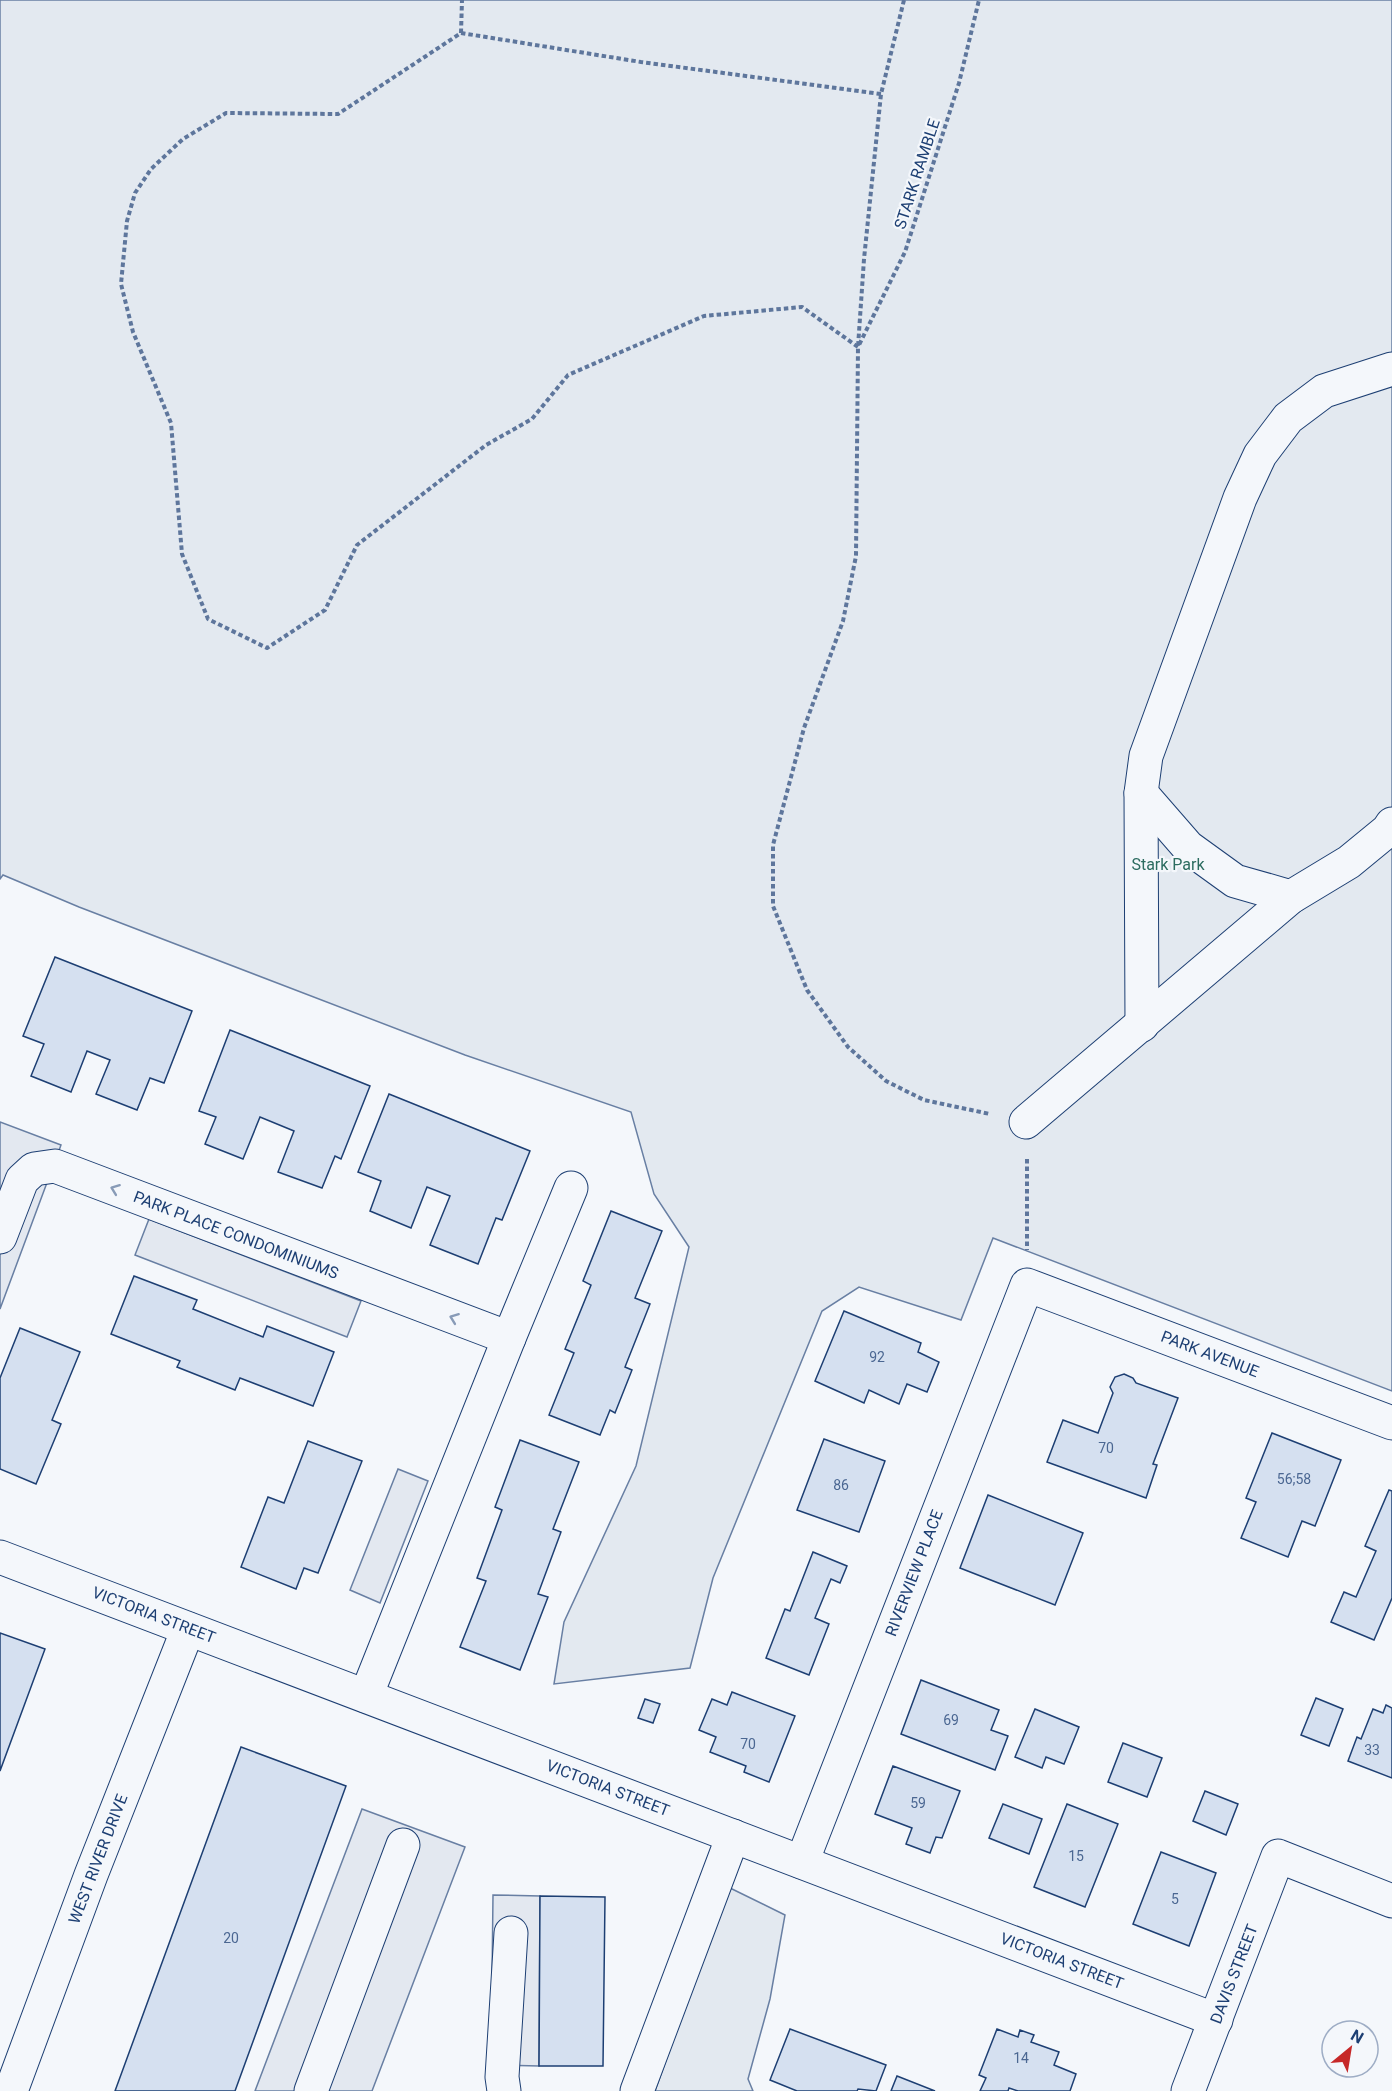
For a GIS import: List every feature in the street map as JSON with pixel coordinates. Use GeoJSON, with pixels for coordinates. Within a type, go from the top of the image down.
{"type":"FeatureCollection","features":[{"type":"Feature","properties":{"kind":"street"},"geometry":{"type":"LineString","coordinates":[[1142,1025],[1141,793],[1146,756],[1240,498],[1260,455],[1288,418],[1324,391],[1392,369]]}},
{"type":"Feature","properties":{"kind":"street"},"geometry":{"type":"LineString","coordinates":[[1141,793],[1188,847],[1235,880],[1291,897]]}},
{"type":"Feature","properties":{"kind":"street"},"geometry":{"type":"LineString","coordinates":[[1026,1122],[1291,897],[1349,862],[1388,830],[1392,824]]}},
{"type":"Feature","properties":{"kind":"street","name":"PARK PLACE CONDOMINIUMS"},"geometry":{"type":"LineString","coordinates":[[0,1237],[22,1180],[34,1168],[55,1166],[508,1338]]}},
{"type":"Feature","properties":{"kind":"street"},"geometry":{"type":"LineString","coordinates":[[366,1696],[508,1338],[571,1188]]}},
{"type":"Feature","properties":{"kind":"street","name":"PARK AVENUE"},"geometry":{"type":"LineString","coordinates":[[1027,1285],[1392,1423]]}},
{"type":"Feature","properties":{"kind":"street","name":"RIVERVIEW PLACE"},"geometry":{"type":"LineString","coordinates":[[802,1862],[1027,1285]]}},
{"type":"Feature","properties":{"kind":"street","name":"VICTORIA STREET"},"geometry":{"type":"LineString","coordinates":[[0,1557],[1216,2020]]}},
{"type":"Feature","properties":{"kind":"street","name":"WEST RIVER DRIVE"},"geometry":{"type":"LineString","coordinates":[[7,2088],[189,1629]]}},
{"type":"Feature","properties":{"kind":"street"},"geometry":{"type":"LineString","coordinates":[[637,2091],[733,1836]]}},
{"type":"Feature","properties":{"kind":"street"},"geometry":{"type":"LineString","coordinates":[[311,2091],[404,1845]]}},
{"type":"Feature","properties":{"kind":"street","name":"DAVIS STREET"},"geometry":{"type":"LineString","coordinates":[[1188,2091],[1278,1856],[1392,1900]]}},
{"type":"Feature","properties":{"kind":"street"},"geometry":{"type":"LineString","coordinates":[[504,2091],[502,2077],[511,1933]]}},
{"type":"Feature","properties":{"kind":"path"},"geometry":{"type":"LineString","coordinates":[[461,33],[462,0]]}},
{"type":"Feature","properties":{"kind":"path"},"geometry":{"type":"LineString","coordinates":[[904,0],[881,94],[864,259],[858,347],[856,556],[843,621],[804,728],[773,845],[772,906],[807,990],[848,1047],[886,1081],[924,1100],[1026,1122],[1027,1285]]}},
{"type":"Feature","properties":{"kind":"path","name":"STARK RAMBLE"},"geometry":{"type":"LineString","coordinates":[[858,347],[904,252],[959,83],[979,0]]}},
{"type":"Feature","properties":{"kind":"path"},"geometry":{"type":"LineString","coordinates":[[858,347],[802,307],[704,316],[568,375],[532,419],[486,445],[357,545],[325,610],[267,648],[208,619],[182,554],[171,423],[133,332],[121,284],[128,221],[135,193],[151,169],[183,140],[226,113],[338,114],[461,33],[641,62],[881,94]]}},
{"type":"Feature","properties":{"kind":"green space","name":"Stark Park"},"geometry":{"type":"Polygon","coordinates":[[[0,0],[1392,0],[1392,1391],[993,1238],[961,1320],[859,1287],[822,1311],[713,1578],[690,1668],[554,1684],[564,1622],[636,1466],[689,1247],[654,1194],[631,1112],[465,1055],[79,907],[3,875],[0,879],[0,0]]]}},
{"type":"Feature","properties":{"kind":"green space"},"geometry":{"type":"Polygon","coordinates":[[[728,1887],[785,1915],[770,1999],[748,2079],[753,2091],[655,2091],[728,1887]]]}},
{"type":"Feature","properties":{"kind":"shaded area"},"geometry":{"type":"Polygon","coordinates":[[[0,1122],[61,1145],[0,1309],[0,1122]]]}},
{"type":"Feature","properties":{"kind":"shaded area"},"geometry":{"type":"Polygon","coordinates":[[[149,1219],[361,1301],[347,1337],[135,1255],[149,1219]]]}},
{"type":"Feature","properties":{"kind":"shaded area"},"geometry":{"type":"Polygon","coordinates":[[[398,1469],[428,1481],[380,1603],[350,1590],[398,1469]]]}},
{"type":"Feature","properties":{"kind":"shaded area"},"geometry":{"type":"Polygon","coordinates":[[[362,1809],[465,1847],[372,2091],[255,2091],[362,1809]]]}},
{"type":"Feature","properties":{"kind":"shaded area"},"geometry":{"type":"Polygon","coordinates":[[[493,1895],[540,1896],[539,2066],[491,2065],[493,1895]]]}},
{"type":"Feature","properties":{"kind":"building"},"geometry":{"type":"Polygon","coordinates":[[[55,957],[192,1011],[164,1083],[150,1078],[137,1110],[96,1094],[110,1060],[87,1051],[71,1092],[31,1076],[44,1044],[23,1036],[55,957]]]}},
{"type":"Feature","properties":{"kind":"building"},"geometry":{"type":"Polygon","coordinates":[[[230,1030],[370,1086],[341,1159],[335,1156],[322,1188],[278,1172],[294,1131],[260,1117],[243,1159],[205,1144],[216,1117],[199,1111],[230,1030]]]}},
{"type":"Feature","properties":{"kind":"building"},"geometry":{"type":"Polygon","coordinates":[[[389,1094],[530,1151],[502,1220],[496,1218],[478,1264],[430,1245],[450,1196],[427,1187],[411,1228],[370,1211],[381,1181],[358,1172],[389,1094]]]}},
{"type":"Feature","properties":{"kind":"building"},"geometry":{"type":"Polygon","coordinates":[[[611,1211],[662,1231],[635,1298],[650,1304],[625,1367],[632,1370],[615,1413],[610,1410],[600,1435],[549,1415],[574,1353],[565,1349],[591,1285],[583,1281],[611,1211]]]}},
{"type":"Feature","properties":{"kind":"building"},"geometry":{"type":"Polygon","coordinates":[[[134,1276],[197,1300],[193,1309],[263,1337],[267,1326],[334,1352],[313,1406],[240,1378],[235,1390],[177,1367],[180,1361],[111,1334],[134,1276]]]}},
{"type":"Feature","properties":{"kind":"building"},"geometry":{"type":"Polygon","coordinates":[[[844,1311],[921,1343],[918,1352],[939,1362],[927,1392],[907,1384],[899,1404],[869,1390],[864,1403],[815,1381],[844,1311]]]}},
{"type":"Feature","properties":{"kind":"building"},"geometry":{"type":"Polygon","coordinates":[[[20,1328],[80,1352],[52,1420],[61,1424],[36,1484],[0,1469],[0,1378],[20,1328]]]}},
{"type":"Feature","properties":{"kind":"building"},"geometry":{"type":"Polygon","coordinates":[[[1124,1374],[1133,1378],[1136,1383],[1178,1398],[1153,1464],[1157,1465],[1146,1498],[1047,1462],[1063,1420],[1098,1433],[1113,1393],[1110,1387],[1115,1377],[1124,1374]]]}},
{"type":"Feature","properties":{"kind":"building"},"geometry":{"type":"Polygon","coordinates":[[[1272,1433],[1341,1460],[1315,1526],[1302,1521],[1288,1557],[1241,1538],[1256,1502],[1246,1498],[1272,1433]]]}},
{"type":"Feature","properties":{"kind":"building"},"geometry":{"type":"Polygon","coordinates":[[[824,1439],[885,1461],[859,1532],[797,1510],[824,1439]]]}},
{"type":"Feature","properties":{"kind":"building"},"geometry":{"type":"Polygon","coordinates":[[[520,1440],[579,1462],[553,1529],[561,1532],[538,1594],[548,1597],[520,1670],[460,1647],[486,1581],[477,1578],[502,1510],[495,1507],[520,1440]]]}},
{"type":"Feature","properties":{"kind":"building"},"geometry":{"type":"Polygon","coordinates":[[[308,1441],[362,1461],[318,1573],[304,1568],[296,1589],[241,1567],[268,1497],[284,1503],[308,1441]]]}},
{"type":"Feature","properties":{"kind":"building"},"geometry":{"type":"Polygon","coordinates":[[[1389,1490],[1392,1491],[1392,1598],[1374,1640],[1331,1622],[1344,1592],[1356,1597],[1376,1551],[1365,1546],[1389,1490]]]}},
{"type":"Feature","properties":{"kind":"building"},"geometry":{"type":"Polygon","coordinates":[[[988,1495],[1083,1533],[1055,1605],[960,1568],[988,1495]]]}},
{"type":"Feature","properties":{"kind":"building"},"geometry":{"type":"Polygon","coordinates":[[[813,1552],[847,1566],[840,1583],[831,1579],[815,1618],[829,1624],[809,1675],[766,1658],[785,1609],[790,1611],[813,1552]]]}},
{"type":"Feature","properties":{"kind":"building"},"geometry":{"type":"Polygon","coordinates":[[[0,1633],[45,1649],[0,1771],[0,1633]]]}},
{"type":"Feature","properties":{"kind":"building"},"geometry":{"type":"Polygon","coordinates":[[[921,1680],[999,1710],[991,1730],[1008,1736],[995,1770],[901,1734],[921,1680]]]}},
{"type":"Feature","properties":{"kind":"building"},"geometry":{"type":"Polygon","coordinates":[[[732,1692],[795,1716],[769,1782],[744,1772],[746,1766],[710,1752],[716,1737],[699,1730],[712,1699],[727,1705],[732,1692]]]}},
{"type":"Feature","properties":{"kind":"building"},"geometry":{"type":"Polygon","coordinates":[[[1316,1698],[1343,1709],[1329,1746],[1301,1735],[1316,1698]]]}},
{"type":"Feature","properties":{"kind":"building"},"geometry":{"type":"Polygon","coordinates":[[[645,1699],[660,1704],[653,1723],[638,1718],[645,1699]]]}},
{"type":"Feature","properties":{"kind":"building"},"geometry":{"type":"Polygon","coordinates":[[[1386,1705],[1392,1708],[1392,1778],[1348,1761],[1357,1737],[1361,1739],[1373,1709],[1383,1713],[1386,1705]]]}},
{"type":"Feature","properties":{"kind":"building"},"geometry":{"type":"Polygon","coordinates":[[[1035,1709],[1079,1727],[1064,1764],[1046,1757],[1042,1768],[1015,1757],[1035,1709]]]}},
{"type":"Feature","properties":{"kind":"building"},"geometry":{"type":"Polygon","coordinates":[[[1123,1743],[1162,1758],[1147,1797],[1108,1782],[1123,1743]]]}},
{"type":"Feature","properties":{"kind":"building"},"geometry":{"type":"Polygon","coordinates":[[[241,1747],[346,1786],[235,2091],[115,2091],[241,1747]]]}},
{"type":"Feature","properties":{"kind":"building"},"geometry":{"type":"Polygon","coordinates":[[[893,1766],[960,1791],[942,1838],[936,1837],[930,1853],[906,1844],[912,1828],[875,1814],[893,1766]]]}},
{"type":"Feature","properties":{"kind":"building"},"geometry":{"type":"Polygon","coordinates":[[[1205,1791],[1238,1804],[1226,1835],[1193,1821],[1205,1791]]]}},
{"type":"Feature","properties":{"kind":"building"},"geometry":{"type":"Polygon","coordinates":[[[1003,1804],[1042,1819],[1029,1854],[989,1838],[1003,1804]]]}},
{"type":"Feature","properties":{"kind":"building"},"geometry":{"type":"Polygon","coordinates":[[[1067,1804],[1118,1824],[1085,1907],[1034,1887],[1067,1804]]]}},
{"type":"Feature","properties":{"kind":"building"},"geometry":{"type":"Polygon","coordinates":[[[1161,1852],[1216,1873],[1189,1946],[1133,1924],[1161,1852]]]}},
{"type":"Feature","properties":{"kind":"building"},"geometry":{"type":"Polygon","coordinates":[[[540,1896],[605,1897],[603,2066],[539,2066],[540,1896]]]}},
{"type":"Feature","properties":{"kind":"building"},"geometry":{"type":"Polygon","coordinates":[[[790,2029],[886,2065],[876,2091],[858,2089],[857,2091],[797,2091],[770,2080],[790,2029]]]}},
{"type":"Feature","properties":{"kind":"building"},"geometry":{"type":"Polygon","coordinates":[[[997,2029],[1018,2037],[1020,2030],[1034,2035],[1031,2042],[1059,2052],[1054,2065],[1076,2074],[1070,2091],[1018,2091],[1009,2088],[1008,2091],[980,2091],[986,2078],[979,2075],[997,2029]]]}},
{"type":"Feature","properties":{"kind":"building"},"geometry":{"type":"Polygon","coordinates":[[[897,2076],[935,2091],[891,2091],[897,2076]]]}}]}
